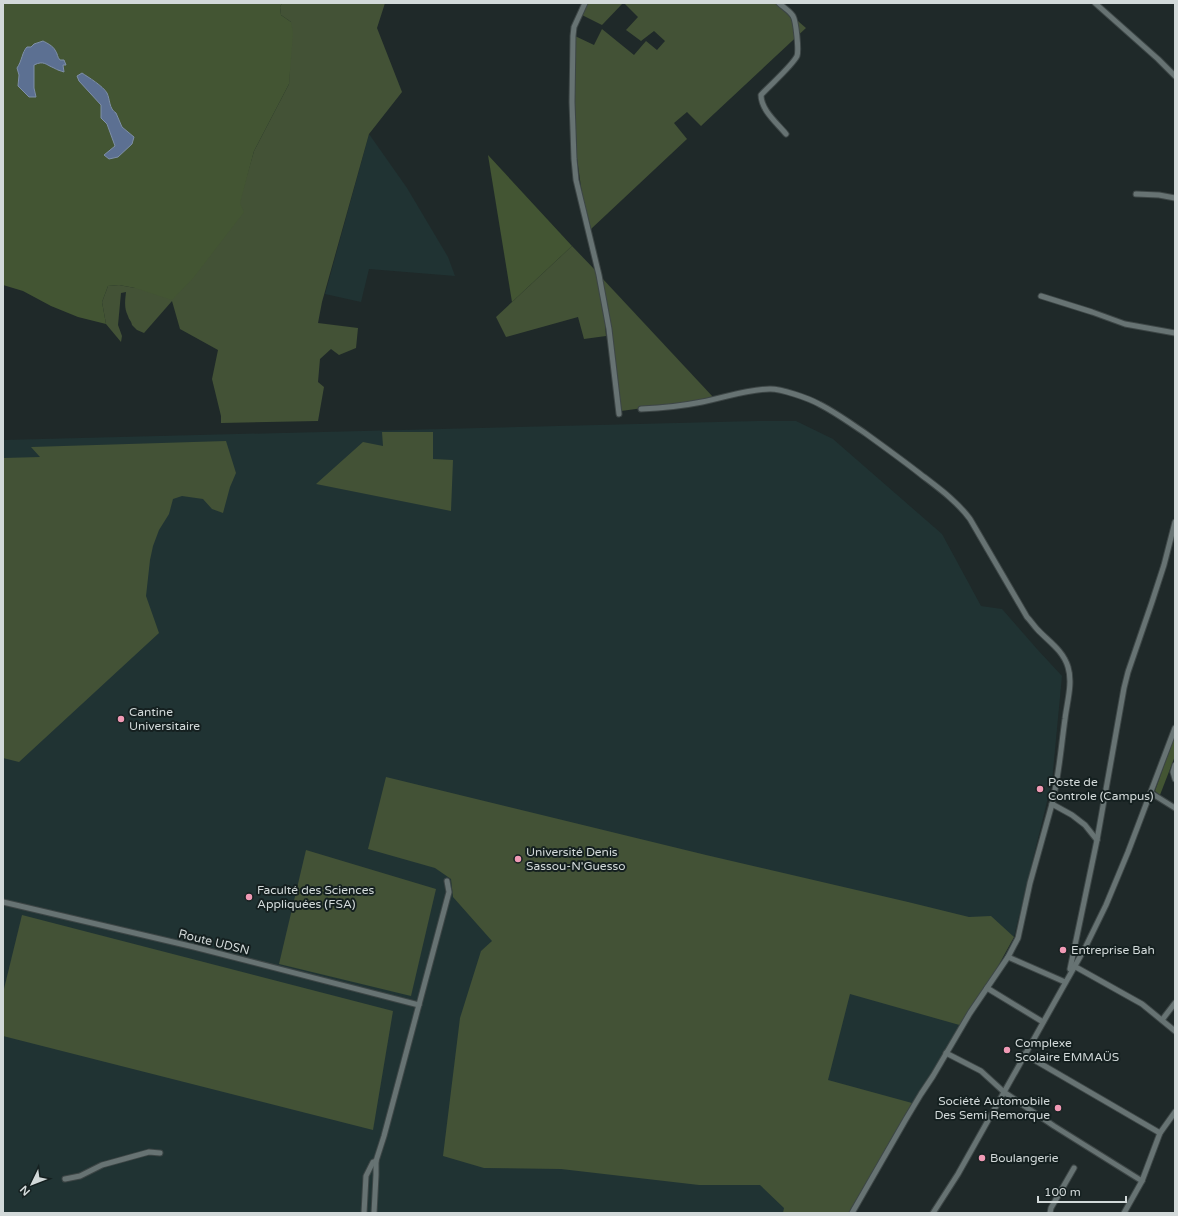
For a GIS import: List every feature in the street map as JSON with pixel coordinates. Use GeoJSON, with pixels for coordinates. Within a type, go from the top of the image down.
{"type":"FeatureCollection","features":[{"type":"Feature","properties":{"kind":"street"},"geometry":{"type":"LineString","coordinates":[[585,3],[574,27],[573,36],[572,102],[574,159],[580,199],[599,275],[609,329],[619,414]]}},
{"type":"Feature","properties":{"kind":"street"},"geometry":{"type":"LineString","coordinates":[[779,3],[793,16],[798,50],[797,56],[761,95],[761,100],[763,106],[786,134]]}},
{"type":"Feature","properties":{"kind":"street"},"geometry":{"type":"LineString","coordinates":[[1094,3],[1175,76]]}},
{"type":"Feature","properties":{"kind":"street"},"geometry":{"type":"LineString","coordinates":[[1136,194],[1159,195],[1175,198]]}},
{"type":"Feature","properties":{"kind":"street"},"geometry":{"type":"LineString","coordinates":[[1042,296],[1125,324],[1175,332]]}},
{"type":"Feature","properties":{"kind":"street"},"geometry":{"type":"LineString","coordinates":[[641,409],[671,407],[703,402],[731,394],[771,388],[794,394],[818,403],[898,456],[962,507],[1027,617],[1062,655],[1068,666],[1070,692],[1058,778],[1030,883],[1018,938],[1008,957],[970,1013],[934,1076],[921,1094],[852,1213]]}},
{"type":"Feature","properties":{"kind":"street"},"geometry":{"type":"LineString","coordinates":[[1069,976],[1097,840],[1128,672],[1155,594],[1175,522]]}},
{"type":"Feature","properties":{"kind":"street"},"geometry":{"type":"LineString","coordinates":[[933,1213],[962,1168],[1024,1054],[1085,948],[1106,905],[1151,793],[1175,728]]}},
{"type":"Feature","properties":{"kind":"street"},"geometry":{"type":"LineString","coordinates":[[1175,765],[1173,772],[1175,779]]}},
{"type":"Feature","properties":{"kind":"street"},"geometry":{"type":"LineString","coordinates":[[1151,793],[1175,808]]}},
{"type":"Feature","properties":{"kind":"street"},"geometry":{"type":"LineString","coordinates":[[1052,804],[1072,815],[1085,825],[1097,840]]}},
{"type":"Feature","properties":{"kind":"street"},"geometry":{"type":"LineString","coordinates":[[374,1213],[376,1161],[449,892],[447,882]]}},
{"type":"Feature","properties":{"kind":"street","name":"Route UDSN"},"geometry":{"type":"LineString","coordinates":[[3,902],[194,947],[419,1005]]}},
{"type":"Feature","properties":{"kind":"street"},"geometry":{"type":"LineString","coordinates":[[1008,957],[1065,982]]}},
{"type":"Feature","properties":{"kind":"street"},"geometry":{"type":"LineString","coordinates":[[1074,966],[1142,1004],[1175,1031]]}},
{"type":"Feature","properties":{"kind":"street"},"geometry":{"type":"LineString","coordinates":[[987,988],[1043,1022]]}},
{"type":"Feature","properties":{"kind":"street"},"geometry":{"type":"LineString","coordinates":[[1162,1020],[1175,1003]]}},
{"type":"Feature","properties":{"kind":"street"},"geometry":{"type":"LineString","coordinates":[[946,1053],[981,1072],[1004,1092],[1054,1126],[1142,1181]]}},
{"type":"Feature","properties":{"kind":"street"},"geometry":{"type":"LineString","coordinates":[[1024,1054],[1160,1133]]}},
{"type":"Feature","properties":{"kind":"street"},"geometry":{"type":"LineString","coordinates":[[1124,1213],[1142,1181],[1160,1133],[1175,1112]]}},
{"type":"Feature","properties":{"kind":"street"},"geometry":{"type":"LineString","coordinates":[[65,1178],[80,1176],[102,1165],[149,1152],[160,1153]]}},
{"type":"Feature","properties":{"kind":"street"},"geometry":{"type":"LineString","coordinates":[[364,1213],[366,1176],[373,1162],[376,1161]]}},
{"type":"Feature","properties":{"kind":"street"},"geometry":{"type":"LineString","coordinates":[[1050,1213],[1051,1208],[1074,1168]]}},
{"type":"Feature","properties":{"kind":"shaded area"},"geometry":{"type":"Polygon","coordinates":[[[369,134],[407,188],[448,257],[455,276],[369,269],[361,302],[325,294],[369,134]]]}},
{"type":"Feature","properties":{"kind":"shaded area","name":"Université Denis Sassou-N'Guesso"},"geometry":{"type":"Polygon","coordinates":[[[796,421],[833,439],[942,534],[981,606],[1002,609],[1062,676],[1052,781],[1014,937],[963,1026],[850,1213],[3,1213],[3,440],[796,421]]]}},
{"type":"Feature","properties":{"kind":"green space"},"geometry":{"type":"Polygon","coordinates":[[[3,3],[282,3],[280,7],[281,15],[291,22],[293,33],[289,84],[254,151],[240,203],[244,212],[194,277],[172,300],[135,288],[119,285],[108,286],[102,302],[106,324],[78,317],[51,306],[23,291],[3,285],[3,3]],[[43,41],[24,50],[22,61],[17,68],[19,75],[18,86],[36,97],[34,88],[34,65],[40,63],[47,64],[64,71],[63,65],[66,65],[57,58],[56,51],[43,41]],[[82,73],[95,98],[101,105],[101,118],[107,124],[115,146],[134,137],[122,127],[111,106],[105,90],[82,73]]]}},
{"type":"Feature","properties":{"kind":"green space"},"geometry":{"type":"Polygon","coordinates":[[[282,3],[385,3],[377,28],[402,92],[369,134],[322,302],[318,323],[358,328],[356,348],[339,355],[331,349],[320,359],[318,382],[324,387],[318,421],[221,423],[221,416],[212,379],[218,350],[180,329],[172,301],[144,333],[137,330],[132,325],[126,310],[126,292],[121,293],[118,325],[122,336],[121,342],[106,324],[102,302],[108,286],[119,285],[135,288],[239,203],[254,151],[289,84],[291,22],[281,15],[280,7],[282,3]]]}},
{"type":"Feature","properties":{"kind":"green space"},"geometry":{"type":"Polygon","coordinates":[[[588,3],[623,3],[602,25],[582,15],[588,3]]]}},
{"type":"Feature","properties":{"kind":"green space"},"geometry":{"type":"Polygon","coordinates":[[[624,3],[777,3],[806,28],[701,126],[687,112],[674,123],[687,139],[591,229],[582,194],[577,158],[575,36],[594,45],[602,29],[634,55],[646,41],[657,50],[665,41],[654,31],[641,41],[626,30],[638,17],[624,3]]]}},
{"type":"Feature","properties":{"kind":"green space"},"geometry":{"type":"Polygon","coordinates":[[[488,155],[572,246],[512,302],[488,155]]]}},
{"type":"Feature","properties":{"kind":"green space"},"geometry":{"type":"Polygon","coordinates":[[[572,246],[596,271],[603,300],[606,336],[584,339],[578,317],[506,337],[496,317],[572,246]]]}},
{"type":"Feature","properties":{"kind":"green space"},"geometry":{"type":"Polygon","coordinates":[[[601,277],[713,397],[702,400],[621,411],[601,277]]]}},
{"type":"Feature","properties":{"kind":"green space"},"geometry":{"type":"Polygon","coordinates":[[[382,432],[433,432],[433,459],[453,460],[451,511],[316,484],[363,442],[383,446],[382,432]]]}},
{"type":"Feature","properties":{"kind":"green space"},"geometry":{"type":"Polygon","coordinates":[[[226,441],[236,473],[230,487],[223,513],[212,509],[203,499],[182,496],[173,499],[169,514],[159,530],[153,546],[146,596],[159,633],[19,762],[3,758],[3,458],[40,457],[31,447],[226,441]]]}},
{"type":"Feature","properties":{"kind":"green space"},"geometry":{"type":"Polygon","coordinates":[[[1175,735],[1175,756],[1160,795],[1155,791],[1175,735]]]}},
{"type":"Feature","properties":{"kind":"green space"},"geometry":{"type":"Polygon","coordinates":[[[386,777],[969,917],[991,916],[1014,937],[963,1026],[850,994],[828,1080],[912,1103],[849,1213],[783,1213],[784,1208],[760,1185],[699,1185],[561,1169],[484,1168],[443,1156],[460,1018],[481,951],[492,941],[453,897],[451,879],[435,868],[368,849],[386,777]]]}},
{"type":"Feature","properties":{"kind":"green space"},"geometry":{"type":"Polygon","coordinates":[[[306,850],[436,889],[411,996],[279,964],[306,850]]]}},
{"type":"Feature","properties":{"kind":"green space"},"geometry":{"type":"Polygon","coordinates":[[[22,915],[393,1011],[373,1130],[3,1036],[3,993],[22,915]]]}},
{"type":"Feature","properties":{"kind":"water"},"geometry":{"type":"Polygon","coordinates":[[[43,41],[53,47],[59,59],[64,60],[66,65],[63,65],[64,72],[43,63],[34,65],[34,88],[36,97],[29,97],[18,86],[19,75],[17,68],[27,47],[31,47],[34,44],[43,41]]]}},
{"type":"Feature","properties":{"kind":"water"},"geometry":{"type":"Polygon","coordinates":[[[82,73],[105,90],[111,106],[122,127],[134,137],[132,144],[118,157],[109,159],[104,155],[115,146],[107,124],[101,118],[101,105],[79,81],[77,76],[82,73]]]}},
{"type":"Feature","properties":{"kind":"place","name":"Cantine Universitaire"},"geometry":{"type":"Point","coordinates":[121,719]}},
{"type":"Feature","properties":{"kind":"place","name":"Poste de Controle (Campus)"},"geometry":{"type":"Point","coordinates":[1040,789]}},
{"type":"Feature","properties":{"kind":"place","name":"Université Denis Sassou-N'Guesso"},"geometry":{"type":"Point","coordinates":[518,859]}},
{"type":"Feature","properties":{"kind":"place","name":"Faculté des Sciences Appliquées (FSA)"},"geometry":{"type":"Point","coordinates":[249,897]}},
{"type":"Feature","properties":{"kind":"place","name":"Entreprise Bah"},"geometry":{"type":"Point","coordinates":[1063,950]}},
{"type":"Feature","properties":{"kind":"place","name":"Complexe Scolaire EMMAÜS"},"geometry":{"type":"Point","coordinates":[1007,1050]}},
{"type":"Feature","properties":{"kind":"place","name":"Société Automobile Des Semi Remorque"},"geometry":{"type":"Point","coordinates":[1058,1108]}},
{"type":"Feature","properties":{"kind":"place","name":"Boulangerie"},"geometry":{"type":"Point","coordinates":[982,1158]}}]}
